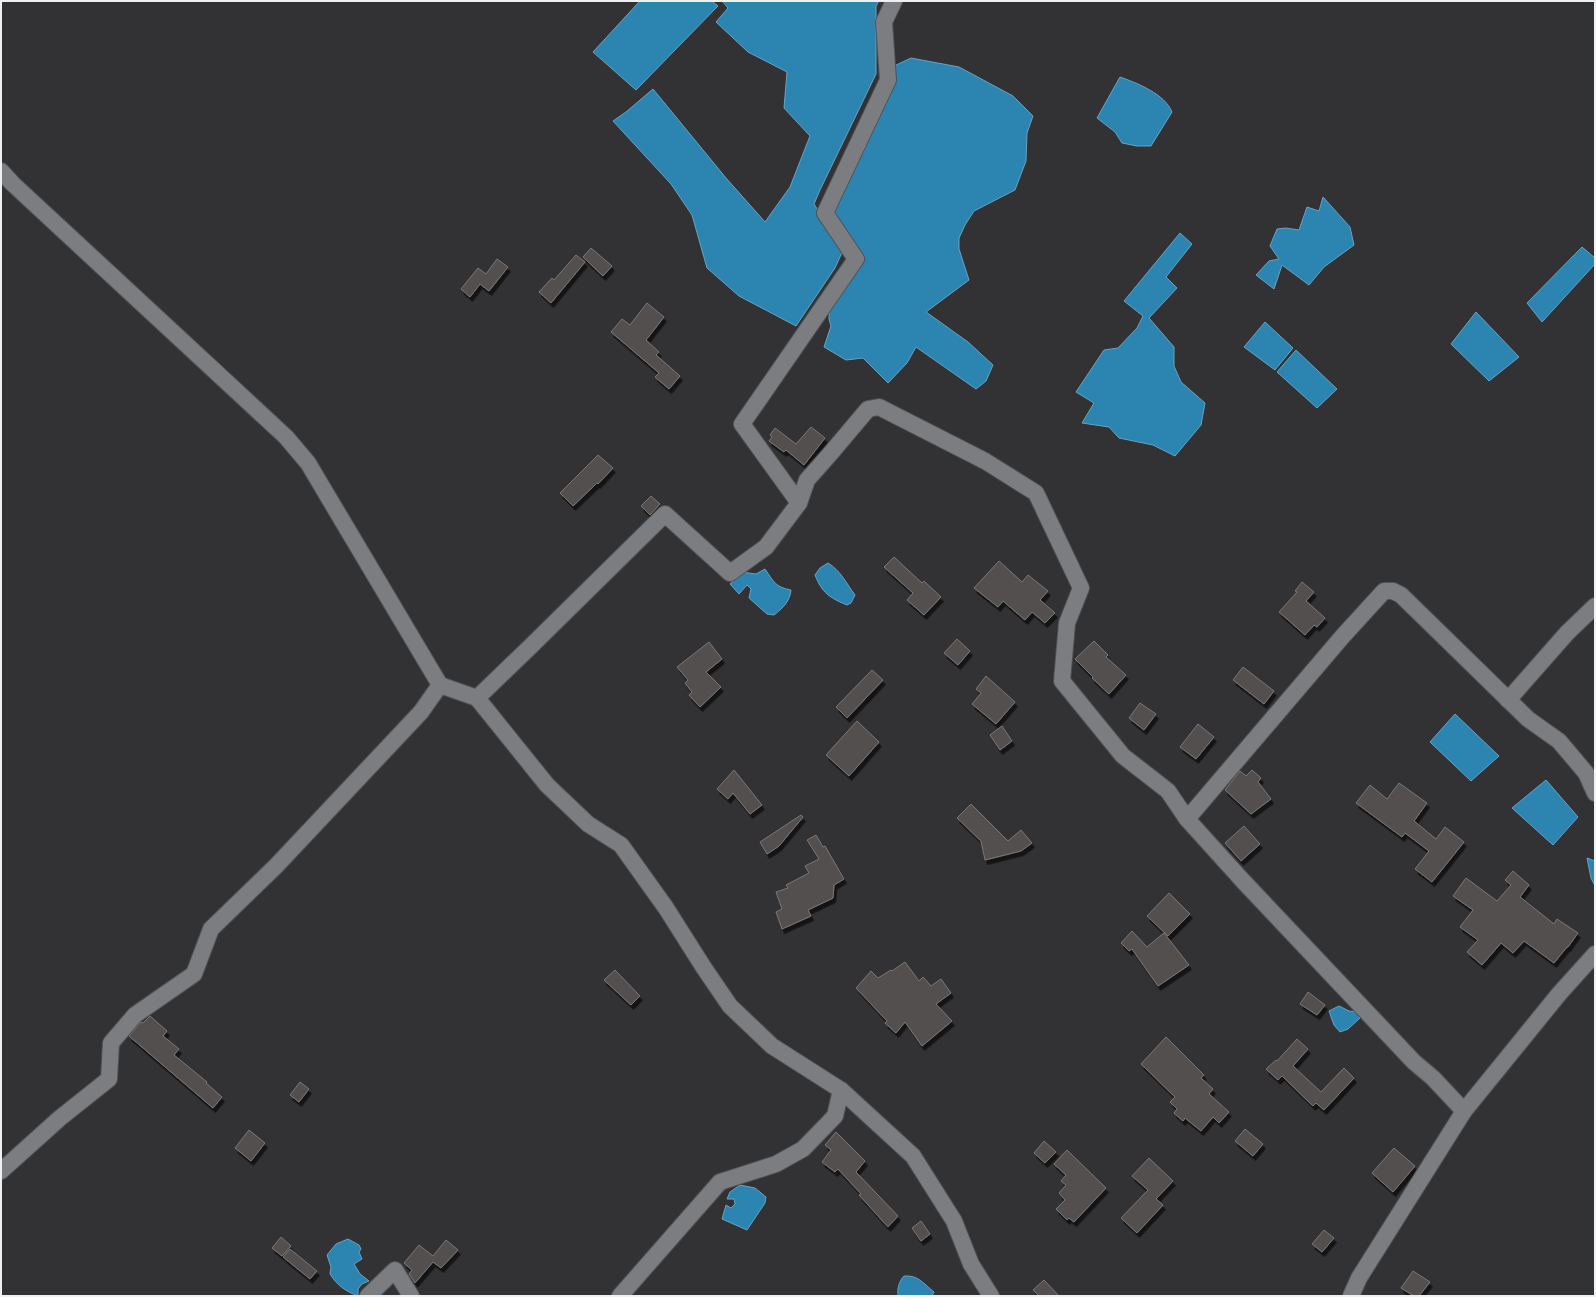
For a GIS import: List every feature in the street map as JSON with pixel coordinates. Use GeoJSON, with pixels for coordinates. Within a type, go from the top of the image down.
{"type":"FeatureCollection","features":[{"type":"Feature","properties":{"kind":"street"},"geometry":{"type":"LineString","coordinates":[[799,503],[742,424],[856,259],[825,213],[888,80],[884,22],[894,1]]}},
{"type":"Feature","properties":{"kind":"street"},"geometry":{"type":"LineString","coordinates":[[1,171],[13,184],[286,437],[308,463],[440,685],[476,698],[547,785],[588,824],[621,845],[666,908],[696,957],[730,1006],[772,1046],[841,1090],[913,1156],[954,1221],[970,1264],[991,1296]]}},
{"type":"Feature","properties":{"kind":"street"},"geometry":{"type":"LineString","coordinates":[[476,698],[665,514],[730,573],[766,548],[799,503],[807,480],[868,409],[879,407],[985,461],[1036,493],[1081,588],[1066,623],[1062,681],[1123,756],[1168,791],[1187,819],[1243,881],[1414,1062],[1433,1078],[1464,1112]]}},
{"type":"Feature","properties":{"kind":"street"},"geometry":{"type":"LineString","coordinates":[[1187,819],[1342,637],[1384,592],[1393,591],[1401,595],[1528,719],[1559,741],[1586,773],[1595,794]]}},
{"type":"Feature","properties":{"kind":"street"},"geometry":{"type":"LineString","coordinates":[[1508,700],[1567,633],[1595,606]]}},
{"type":"Feature","properties":{"kind":"street"},"geometry":{"type":"LineString","coordinates":[[1,1171],[60,1118],[109,1079],[111,1043],[130,1020],[194,974],[211,929],[276,866],[416,718],[440,685]]}},
{"type":"Feature","properties":{"kind":"street"},"geometry":{"type":"LineString","coordinates":[[1351,1296],[1359,1278],[1464,1112],[1559,994],[1595,954]]}},
{"type":"Feature","properties":{"kind":"street"},"geometry":{"type":"LineString","coordinates":[[620,1296],[720,1182],[776,1164],[803,1149],[835,1116],[841,1090]]}},
{"type":"Feature","properties":{"kind":"street"},"geometry":{"type":"LineString","coordinates":[[368,1296],[395,1270],[411,1296]]}},
{"type":"Feature","properties":{"kind":"water"},"geometry":{"type":"Polygon","coordinates":[[[640,1],[712,1],[718,6],[636,90],[593,52],[640,1]]]}},
{"type":"Feature","properties":{"kind":"water"},"geometry":{"type":"Polygon","coordinates":[[[722,1],[879,1],[876,6],[876,74],[814,204],[844,248],[835,268],[796,326],[739,296],[707,268],[692,215],[671,184],[613,121],[653,89],[726,178],[765,222],[790,187],[810,136],[784,108],[787,72],[748,52],[716,22],[728,8],[722,1]]]}},
{"type":"Feature","properties":{"kind":"water"},"geometry":{"type":"Polygon","coordinates":[[[911,58],[959,67],[1013,96],[1033,116],[1027,133],[1026,161],[1015,190],[974,211],[959,238],[959,249],[969,280],[926,312],[968,342],[993,365],[986,381],[976,389],[916,347],[907,363],[888,383],[863,358],[846,360],[824,347],[831,326],[829,319],[830,298],[859,253],[839,221],[830,201],[892,67],[911,58]]]}},
{"type":"Feature","properties":{"kind":"water"},"geometry":{"type":"Polygon","coordinates":[[[1120,77],[1150,90],[1163,100],[1172,112],[1151,146],[1137,146],[1122,143],[1115,132],[1097,118],[1120,77]]]}},
{"type":"Feature","properties":{"kind":"water"},"geometry":{"type":"Polygon","coordinates":[[[1323,197],[1350,227],[1354,245],[1324,267],[1309,285],[1282,265],[1274,289],[1256,275],[1269,261],[1279,259],[1270,246],[1277,229],[1286,228],[1299,230],[1307,207],[1319,211],[1323,197]]]}},
{"type":"Feature","properties":{"kind":"water"},"geometry":{"type":"Polygon","coordinates":[[[1180,233],[1192,244],[1166,277],[1177,288],[1149,318],[1174,347],[1174,366],[1181,382],[1205,403],[1201,425],[1175,456],[1153,445],[1119,438],[1109,427],[1082,423],[1094,403],[1076,392],[1104,350],[1118,348],[1137,328],[1143,316],[1124,301],[1180,233]]]}},
{"type":"Feature","properties":{"kind":"water"},"geometry":{"type":"Polygon","coordinates":[[[1582,247],[1595,258],[1595,264],[1542,322],[1527,303],[1582,247]]]}},
{"type":"Feature","properties":{"kind":"water"},"geometry":{"type":"Polygon","coordinates":[[[1476,312],[1519,357],[1489,381],[1451,344],[1476,312]]]}},
{"type":"Feature","properties":{"kind":"water"},"geometry":{"type":"Polygon","coordinates":[[[1265,322],[1293,348],[1275,370],[1244,347],[1265,322]]]}},
{"type":"Feature","properties":{"kind":"water"},"geometry":{"type":"Polygon","coordinates":[[[1296,350],[1337,389],[1317,408],[1277,372],[1296,350]]]}},
{"type":"Feature","properties":{"kind":"water"},"geometry":{"type":"Polygon","coordinates":[[[828,563],[840,573],[855,595],[851,603],[847,605],[827,594],[818,581],[815,575],[820,568],[828,563]]]}},
{"type":"Feature","properties":{"kind":"water"},"geometry":{"type":"Polygon","coordinates":[[[765,569],[773,581],[781,587],[791,590],[786,604],[774,615],[767,614],[749,598],[751,589],[747,585],[739,594],[730,584],[741,572],[756,574],[765,569]]]}},
{"type":"Feature","properties":{"kind":"water"},"geometry":{"type":"Polygon","coordinates":[[[1455,714],[1499,756],[1471,781],[1430,742],[1455,714]]]}},
{"type":"Feature","properties":{"kind":"water"},"geometry":{"type":"Polygon","coordinates":[[[1546,780],[1578,817],[1553,845],[1512,808],[1546,780]]]}},
{"type":"Feature","properties":{"kind":"water"},"geometry":{"type":"Polygon","coordinates":[[[1587,858],[1595,861],[1595,886],[1591,878],[1587,858]]]}},
{"type":"Feature","properties":{"kind":"water"},"geometry":{"type":"Polygon","coordinates":[[[1339,1006],[1349,1011],[1357,1012],[1360,1018],[1348,1029],[1340,1032],[1334,1025],[1329,1011],[1339,1006]]]}},
{"type":"Feature","properties":{"kind":"water"},"geometry":{"type":"Polygon","coordinates":[[[740,1185],[755,1188],[766,1197],[765,1203],[747,1230],[722,1219],[726,1205],[731,1208],[735,1204],[734,1199],[727,1199],[730,1192],[740,1185]]]}},
{"type":"Feature","properties":{"kind":"water"},"geometry":{"type":"Polygon","coordinates":[[[348,1239],[359,1245],[361,1249],[359,1252],[362,1259],[354,1264],[360,1274],[369,1281],[362,1284],[358,1289],[358,1296],[342,1287],[330,1274],[331,1267],[327,1255],[336,1244],[348,1239]]]}},
{"type":"Feature","properties":{"kind":"water"},"geometry":{"type":"Polygon","coordinates":[[[904,1276],[917,1278],[920,1280],[934,1292],[932,1296],[898,1296],[899,1285],[904,1276]]]}},
{"type":"Feature","properties":{"kind":"building"},"geometry":{"type":"Polygon","coordinates":[[[591,248],[612,266],[603,276],[583,257],[591,248]]]}},
{"type":"Feature","properties":{"kind":"building"},"geometry":{"type":"Polygon","coordinates":[[[576,255],[585,262],[551,303],[539,292],[552,278],[554,280],[576,255]]]}},
{"type":"Feature","properties":{"kind":"building"},"geometry":{"type":"Polygon","coordinates":[[[497,259],[508,267],[489,291],[480,284],[470,297],[461,289],[478,268],[486,274],[497,259]]]}},
{"type":"Feature","properties":{"kind":"building"},"geometry":{"type":"Polygon","coordinates":[[[647,303],[664,317],[646,340],[659,352],[656,355],[680,376],[669,389],[655,377],[659,373],[611,332],[622,319],[630,325],[647,303]]]}},
{"type":"Feature","properties":{"kind":"building"},"geometry":{"type":"Polygon","coordinates":[[[811,427],[825,438],[804,465],[786,450],[784,452],[769,441],[772,437],[770,435],[775,428],[796,444],[811,427]]]}},
{"type":"Feature","properties":{"kind":"building"},"geometry":{"type":"Polygon","coordinates":[[[598,455],[613,468],[598,484],[597,483],[573,506],[560,493],[598,455]]]}},
{"type":"Feature","properties":{"kind":"building"},"geometry":{"type":"Polygon","coordinates":[[[651,496],[660,504],[650,515],[641,506],[651,496]]]}},
{"type":"Feature","properties":{"kind":"building"},"geometry":{"type":"Polygon","coordinates":[[[894,557],[922,583],[924,581],[941,597],[924,615],[907,600],[913,593],[884,567],[894,557]]]}},
{"type":"Feature","properties":{"kind":"building"},"geometry":{"type":"Polygon","coordinates":[[[999,561],[1022,582],[1028,575],[1048,591],[1040,600],[1055,613],[1045,623],[1032,612],[1025,620],[1003,601],[998,607],[974,588],[999,561]]]}},
{"type":"Feature","properties":{"kind":"building"},"geometry":{"type":"Polygon","coordinates":[[[1302,582],[1314,592],[1306,601],[1325,618],[1317,627],[1314,625],[1305,635],[1279,612],[1297,592],[1295,591],[1302,582]]]}},
{"type":"Feature","properties":{"kind":"building"},"geometry":{"type":"Polygon","coordinates":[[[957,639],[970,651],[958,665],[944,653],[957,639]]]}},
{"type":"Feature","properties":{"kind":"building"},"geometry":{"type":"Polygon","coordinates":[[[1094,641],[1108,655],[1106,657],[1126,675],[1109,694],[1075,659],[1094,641]]]}},
{"type":"Feature","properties":{"kind":"building"},"geometry":{"type":"Polygon","coordinates":[[[709,642],[722,659],[706,672],[721,687],[700,707],[689,695],[692,692],[685,683],[688,680],[677,667],[709,642]]]}},
{"type":"Feature","properties":{"kind":"building"},"geometry":{"type":"Polygon","coordinates":[[[1243,667],[1274,691],[1264,704],[1233,680],[1243,667]]]}},
{"type":"Feature","properties":{"kind":"building"},"geometry":{"type":"Polygon","coordinates":[[[872,670],[883,680],[847,718],[836,707],[872,670]]]}},
{"type":"Feature","properties":{"kind":"building"},"geometry":{"type":"Polygon","coordinates":[[[986,676],[1015,702],[996,724],[972,704],[981,693],[976,689],[986,676]]]}},
{"type":"Feature","properties":{"kind":"building"},"geometry":{"type":"Polygon","coordinates":[[[1140,703],[1156,714],[1144,730],[1129,718],[1140,703]]]}},
{"type":"Feature","properties":{"kind":"building"},"geometry":{"type":"Polygon","coordinates":[[[857,721],[879,742],[849,776],[826,755],[857,721]]]}},
{"type":"Feature","properties":{"kind":"building"},"geometry":{"type":"Polygon","coordinates":[[[1198,724],[1214,737],[1196,759],[1180,747],[1198,724]]]}},
{"type":"Feature","properties":{"kind":"building"},"geometry":{"type":"Polygon","coordinates":[[[1002,726],[1012,741],[1000,750],[990,735],[1002,726]]]}},
{"type":"Feature","properties":{"kind":"building"},"geometry":{"type":"Polygon","coordinates":[[[734,770],[762,805],[750,814],[733,793],[728,799],[717,789],[734,770]]]}},
{"type":"Feature","properties":{"kind":"building"},"geometry":{"type":"Polygon","coordinates":[[[1252,770],[1261,778],[1258,782],[1271,799],[1251,814],[1225,790],[1240,771],[1246,776],[1252,770]]]}},
{"type":"Feature","properties":{"kind":"building"},"geometry":{"type":"Polygon","coordinates":[[[1399,783],[1427,803],[1414,821],[1436,839],[1445,827],[1464,842],[1432,882],[1415,869],[1429,851],[1405,833],[1402,837],[1356,803],[1370,785],[1387,799],[1399,783]]]}},
{"type":"Feature","properties":{"kind":"building"},"geometry":{"type":"Polygon","coordinates":[[[971,804],[1008,841],[1021,830],[1032,843],[1021,851],[985,860],[981,841],[957,818],[971,804]]]}},
{"type":"Feature","properties":{"kind":"building"},"geometry":{"type":"Polygon","coordinates":[[[801,815],[803,817],[779,846],[767,854],[760,842],[801,815]]]}},
{"type":"Feature","properties":{"kind":"building"},"geometry":{"type":"Polygon","coordinates":[[[1244,826],[1260,844],[1241,861],[1225,843],[1244,826]]]}},
{"type":"Feature","properties":{"kind":"building"},"geometry":{"type":"Polygon","coordinates":[[[816,835],[823,847],[825,846],[844,879],[834,885],[833,898],[808,910],[811,916],[782,929],[776,912],[782,909],[776,892],[788,888],[786,885],[809,873],[805,866],[819,859],[807,840],[816,835]]]}},
{"type":"Feature","properties":{"kind":"building"},"geometry":{"type":"Polygon","coordinates":[[[1513,871],[1529,885],[1520,897],[1554,924],[1557,919],[1578,933],[1554,963],[1524,941],[1513,953],[1501,943],[1482,965],[1467,952],[1478,940],[1460,927],[1473,910],[1453,896],[1466,878],[1497,901],[1511,885],[1505,880],[1513,871]]]}},
{"type":"Feature","properties":{"kind":"building"},"geometry":{"type":"Polygon","coordinates":[[[1169,893],[1190,914],[1168,936],[1147,916],[1169,893]]]}},
{"type":"Feature","properties":{"kind":"building"},"geometry":{"type":"Polygon","coordinates":[[[1132,931],[1147,947],[1164,933],[1189,965],[1158,986],[1132,949],[1129,951],[1121,943],[1132,931]]]}},
{"type":"Feature","properties":{"kind":"building"},"geometry":{"type":"Polygon","coordinates":[[[905,962],[919,981],[923,977],[931,986],[941,979],[951,993],[936,1004],[952,1021],[922,1046],[905,1022],[896,1033],[885,1023],[887,1021],[856,988],[871,971],[878,978],[905,962]]]}},
{"type":"Feature","properties":{"kind":"building"},"geometry":{"type":"Polygon","coordinates":[[[615,970],[640,996],[631,1005],[604,980],[615,970]]]}},
{"type":"Feature","properties":{"kind":"building"},"geometry":{"type":"Polygon","coordinates":[[[1308,992],[1325,1005],[1317,1015],[1300,1004],[1308,992]]]}},
{"type":"Feature","properties":{"kind":"building"},"geometry":{"type":"Polygon","coordinates":[[[150,1016],[167,1031],[163,1036],[179,1049],[174,1055],[207,1082],[206,1083],[222,1097],[213,1108],[129,1036],[141,1022],[143,1023],[150,1016]]]}},
{"type":"Feature","properties":{"kind":"building"},"geometry":{"type":"Polygon","coordinates":[[[1166,1037],[1204,1075],[1201,1078],[1213,1089],[1209,1094],[1229,1112],[1219,1123],[1213,1117],[1201,1131],[1185,1118],[1183,1121],[1174,1113],[1177,1109],[1170,1102],[1175,1097],[1141,1064],[1166,1037]]]}},
{"type":"Feature","properties":{"kind":"building"},"geometry":{"type":"Polygon","coordinates":[[[1297,1039],[1308,1049],[1293,1066],[1321,1092],[1344,1068],[1354,1078],[1324,1110],[1316,1103],[1313,1106],[1282,1076],[1278,1080],[1266,1069],[1276,1060],[1277,1061],[1297,1039]]]}},
{"type":"Feature","properties":{"kind":"building"},"geometry":{"type":"Polygon","coordinates":[[[300,1082],[309,1089],[299,1102],[290,1095],[300,1082]]]}},
{"type":"Feature","properties":{"kind":"building"},"geometry":{"type":"Polygon","coordinates":[[[1245,1129],[1263,1144],[1253,1156],[1235,1141],[1245,1129]]]}},
{"type":"Feature","properties":{"kind":"building"},"geometry":{"type":"Polygon","coordinates":[[[249,1130],[265,1143],[251,1161],[235,1148],[249,1130]]]}},
{"type":"Feature","properties":{"kind":"building"},"geometry":{"type":"Polygon","coordinates":[[[836,1132],[865,1161],[856,1172],[898,1216],[888,1227],[838,1169],[835,1172],[822,1162],[831,1150],[825,1145],[836,1132]]]}},
{"type":"Feature","properties":{"kind":"building"},"geometry":{"type":"Polygon","coordinates":[[[1044,1141],[1056,1152],[1045,1163],[1034,1153],[1044,1141]]]}},
{"type":"Feature","properties":{"kind":"building"},"geometry":{"type":"Polygon","coordinates":[[[1394,1148],[1415,1166],[1393,1192],[1372,1173],[1394,1148]]]}},
{"type":"Feature","properties":{"kind":"building"},"geometry":{"type":"Polygon","coordinates":[[[1067,1150],[1106,1188],[1074,1222],[1069,1218],[1067,1220],[1056,1209],[1065,1200],[1059,1193],[1066,1185],[1061,1181],[1066,1175],[1054,1164],[1067,1150]]]}},
{"type":"Feature","properties":{"kind":"building"},"geometry":{"type":"Polygon","coordinates":[[[1149,1158],[1173,1181],[1156,1199],[1163,1205],[1137,1233],[1121,1218],[1148,1190],[1132,1176],[1149,1158]]]}},
{"type":"Feature","properties":{"kind":"building"},"geometry":{"type":"Polygon","coordinates":[[[921,1221],[930,1234],[921,1241],[912,1228],[921,1221]]]}},
{"type":"Feature","properties":{"kind":"building"},"geometry":{"type":"Polygon","coordinates":[[[1324,1230],[1334,1238],[1322,1252],[1312,1244],[1324,1230]]]}},
{"type":"Feature","properties":{"kind":"building"},"geometry":{"type":"Polygon","coordinates":[[[281,1237],[291,1246],[282,1256],[272,1248],[281,1237]]]}},
{"type":"Feature","properties":{"kind":"building"},"geometry":{"type":"Polygon","coordinates":[[[446,1240],[458,1250],[441,1268],[433,1262],[415,1283],[409,1274],[412,1270],[404,1263],[419,1245],[433,1256],[446,1240]]]}},
{"type":"Feature","properties":{"kind":"building"},"geometry":{"type":"Polygon","coordinates":[[[290,1249],[317,1271],[310,1279],[283,1257],[290,1249]]]}},
{"type":"Feature","properties":{"kind":"building"},"geometry":{"type":"Polygon","coordinates":[[[1413,1271],[1430,1282],[1419,1296],[1414,1296],[1401,1288],[1413,1271]]]}},
{"type":"Feature","properties":{"kind":"building"},"geometry":{"type":"Polygon","coordinates":[[[1044,1280],[1059,1296],[1039,1296],[1033,1290],[1044,1280]]]}}]}
